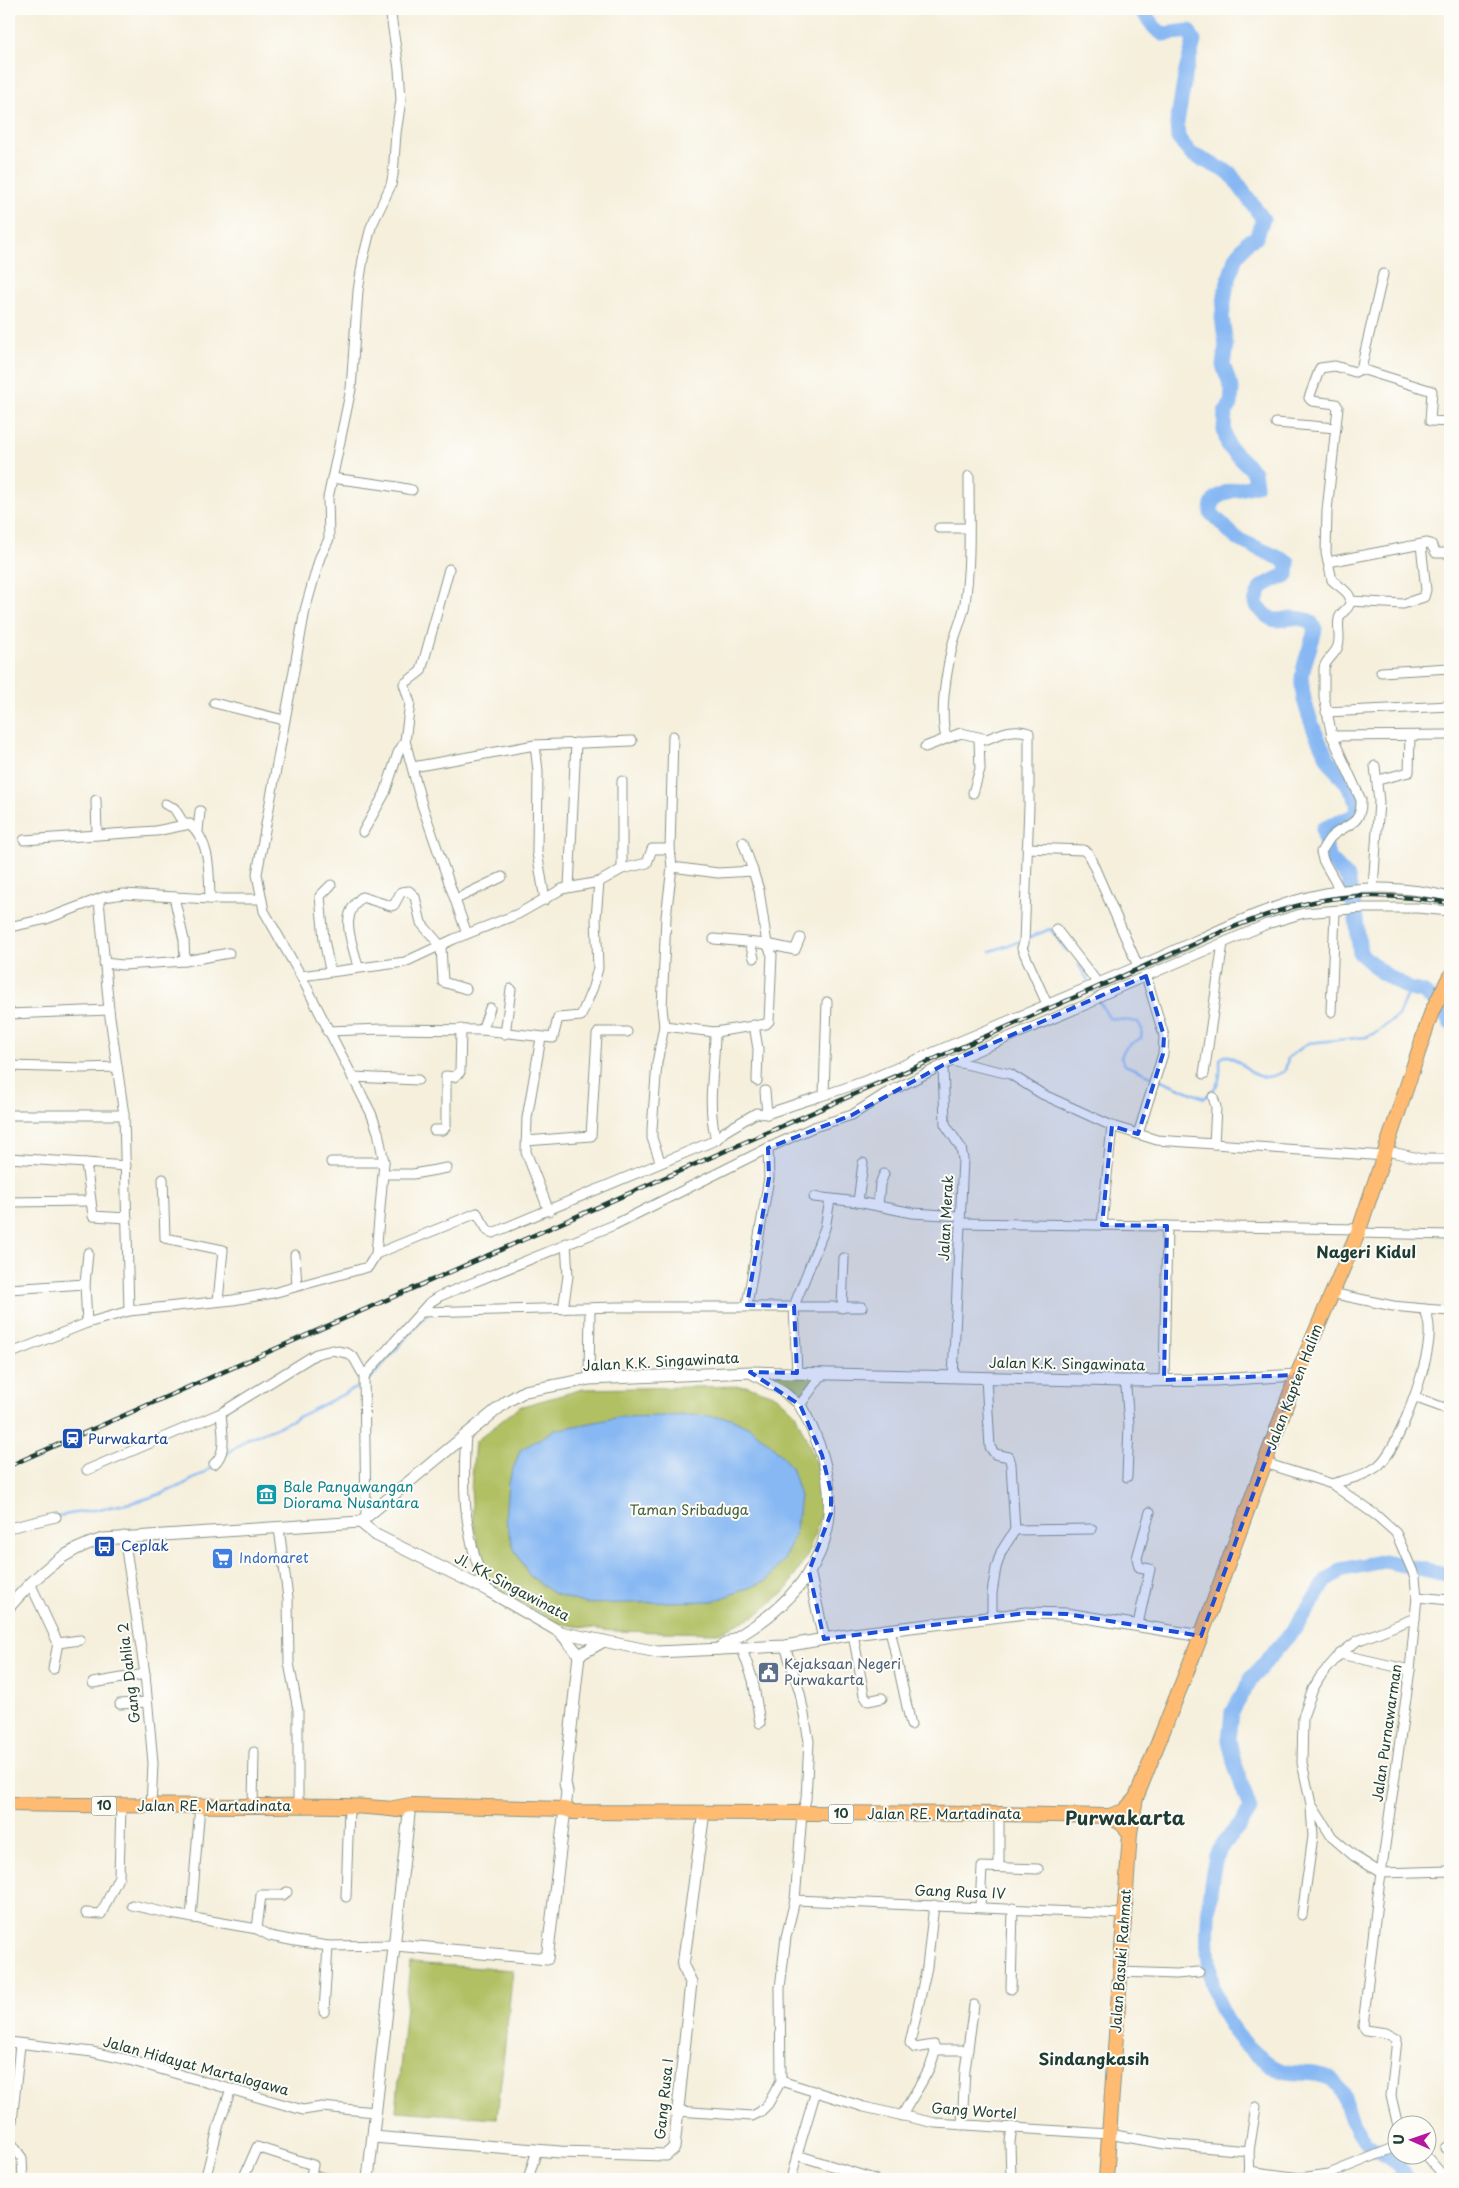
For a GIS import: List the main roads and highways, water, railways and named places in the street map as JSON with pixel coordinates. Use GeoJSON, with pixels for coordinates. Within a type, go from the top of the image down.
{"type":"FeatureCollection","features":[{"type":"Feature","properties":{"kind":"main road","name":"Jalan Kapten Halim"},"geometry":{"type":"LineString","coordinates":[[1130,1833],[1136,1798],[1201,1636],[1297,1375],[1330,1293],[1359,1231],[1432,1011],[1450,976]]}},
{"type":"Feature","properties":{"kind":"main road"},"geometry":{"type":"LineString","coordinates":[[1109,1816],[1124,1810],[1136,1798]]}},
{"type":"Feature","properties":{"kind":"main road","name":"Jalan RE. Martadinata"},"geometry":{"type":"LineString","coordinates":[[9,1804],[151,1807],[200,1805],[298,1806],[564,1813],[704,1812],[1109,1816]]}},
{"type":"Feature","properties":{"kind":"main road"},"geometry":{"type":"LineString","coordinates":[[1109,1816],[1122,1824],[1130,1833]]}},
{"type":"Feature","properties":{"kind":"main road","name":"Jalan Basuki Rahmat"},"geometry":{"type":"LineString","coordinates":[[1106,2179],[1130,1833]]}},
{"type":"Feature","properties":{"kind":"water","name":"Taman Sribaduga"},"geometry":{"type":"Polygon","coordinates":[[[697,1415],[731,1418],[751,1428],[772,1445],[791,1467],[800,1496],[796,1530],[784,1560],[766,1581],[715,1601],[586,1604],[554,1594],[529,1575],[514,1549],[505,1518],[508,1483],[520,1450],[555,1430],[620,1417],[697,1415]]]}},
{"type":"Feature","properties":{"kind":"waterway"},"geometry":{"type":"LineString","coordinates":[[1141,9],[1155,28],[1163,34],[1189,31],[1194,41],[1186,71],[1177,123],[1178,138],[1191,154],[1230,173],[1263,219],[1256,238],[1248,241],[1235,259],[1226,289],[1222,317],[1226,345],[1223,365],[1232,389],[1231,404],[1225,412],[1224,430],[1228,446],[1254,472],[1256,485],[1220,495],[1215,499],[1211,513],[1237,539],[1288,562],[1287,575],[1261,587],[1255,603],[1263,613],[1275,620],[1300,618],[1310,621],[1315,629],[1304,666],[1302,688],[1311,723],[1322,746],[1332,765],[1350,788],[1357,802],[1356,815],[1323,829],[1328,857],[1348,878],[1360,953],[1381,972],[1409,989],[1423,992],[1441,1007],[1450,1023]]}},
{"type":"Feature","properties":{"kind":"waterway"},"geometry":{"type":"LineString","coordinates":[[1026,939],[1050,929],[1067,951]]}},
{"type":"Feature","properties":{"kind":"waterway"},"geometry":{"type":"LineString","coordinates":[[991,951],[1021,941]]}},
{"type":"Feature","properties":{"kind":"waterway"},"geometry":{"type":"LineString","coordinates":[[1079,965],[1090,984]]}},
{"type":"Feature","properties":{"kind":"waterway"},"geometry":{"type":"LineString","coordinates":[[1092,989],[1109,1018],[1138,1022],[1142,1029],[1141,1038],[1128,1045],[1122,1054],[1121,1058],[1125,1065],[1204,1098],[1216,1086],[1220,1077],[1220,1059],[1226,1055],[1235,1059],[1258,1076],[1274,1076],[1285,1071],[1288,1058],[1308,1043],[1366,1037],[1377,1032],[1398,1016],[1409,989]]}},
{"type":"Feature","properties":{"kind":"waterway"},"geometry":{"type":"LineString","coordinates":[[367,1383],[427,1314]]}},
{"type":"Feature","properties":{"kind":"waterway"},"geometry":{"type":"LineString","coordinates":[[223,1457],[247,1439],[280,1426],[362,1385]]}},
{"type":"Feature","properties":{"kind":"waterway"},"geometry":{"type":"LineString","coordinates":[[57,1516],[139,1501],[158,1495],[177,1488],[214,1466]]}},
{"type":"Feature","properties":{"kind":"waterway"},"geometry":{"type":"LineString","coordinates":[[1407,2179],[1393,2161],[1368,2144],[1364,2139],[1353,2122],[1342,2093],[1336,2083],[1317,2074],[1286,2072],[1272,2066],[1253,2052],[1238,2036],[1227,2020],[1218,2002],[1212,1983],[1209,1963],[1208,1919],[1210,1888],[1219,1851],[1250,1809],[1234,1762],[1229,1740],[1232,1712],[1251,1679],[1296,1627],[1326,1581],[1340,1570],[1384,1561],[1450,1575]]}},
{"type":"Feature","properties":{"kind":"railway"},"geometry":{"type":"LineString","coordinates":[[9,1466],[1124,976],[1206,938],[1263,916],[1318,901],[1350,897],[1384,896],[1450,903]]}},
{"type":"Feature","properties":{"kind":"place","name":"Purwakarta"},"geometry":{"type":"Point","coordinates":[72,1439]}},
{"type":"Feature","properties":{"kind":"place","name":"Bale Panyawangan Diorama Nusantara"},"geometry":{"type":"Point","coordinates":[267,1495]}},
{"type":"Feature","properties":{"kind":"place","name":"Ceplak"},"geometry":{"type":"Point","coordinates":[105,1546]}},
{"type":"Feature","properties":{"kind":"place","name":"Indomaret"},"geometry":{"type":"Point","coordinates":[223,1558]}},
{"type":"Feature","properties":{"kind":"place","name":"Kejaksaan Negeri Purwakarta"},"geometry":{"type":"Point","coordinates":[768,1672]}},
{"type":"Feature","properties":{"kind":"district","name":"Nageri Kidul"},"geometry":{"type":"Point","coordinates":[1366,1252]}},
{"type":"Feature","properties":{"kind":"district","name":"Purwakarta"},"geometry":{"type":"Point","coordinates":[1125,1818]}},
{"type":"Feature","properties":{"kind":"district","name":"Sindangkasih"},"geometry":{"type":"Point","coordinates":[1094,2059]}}]}
